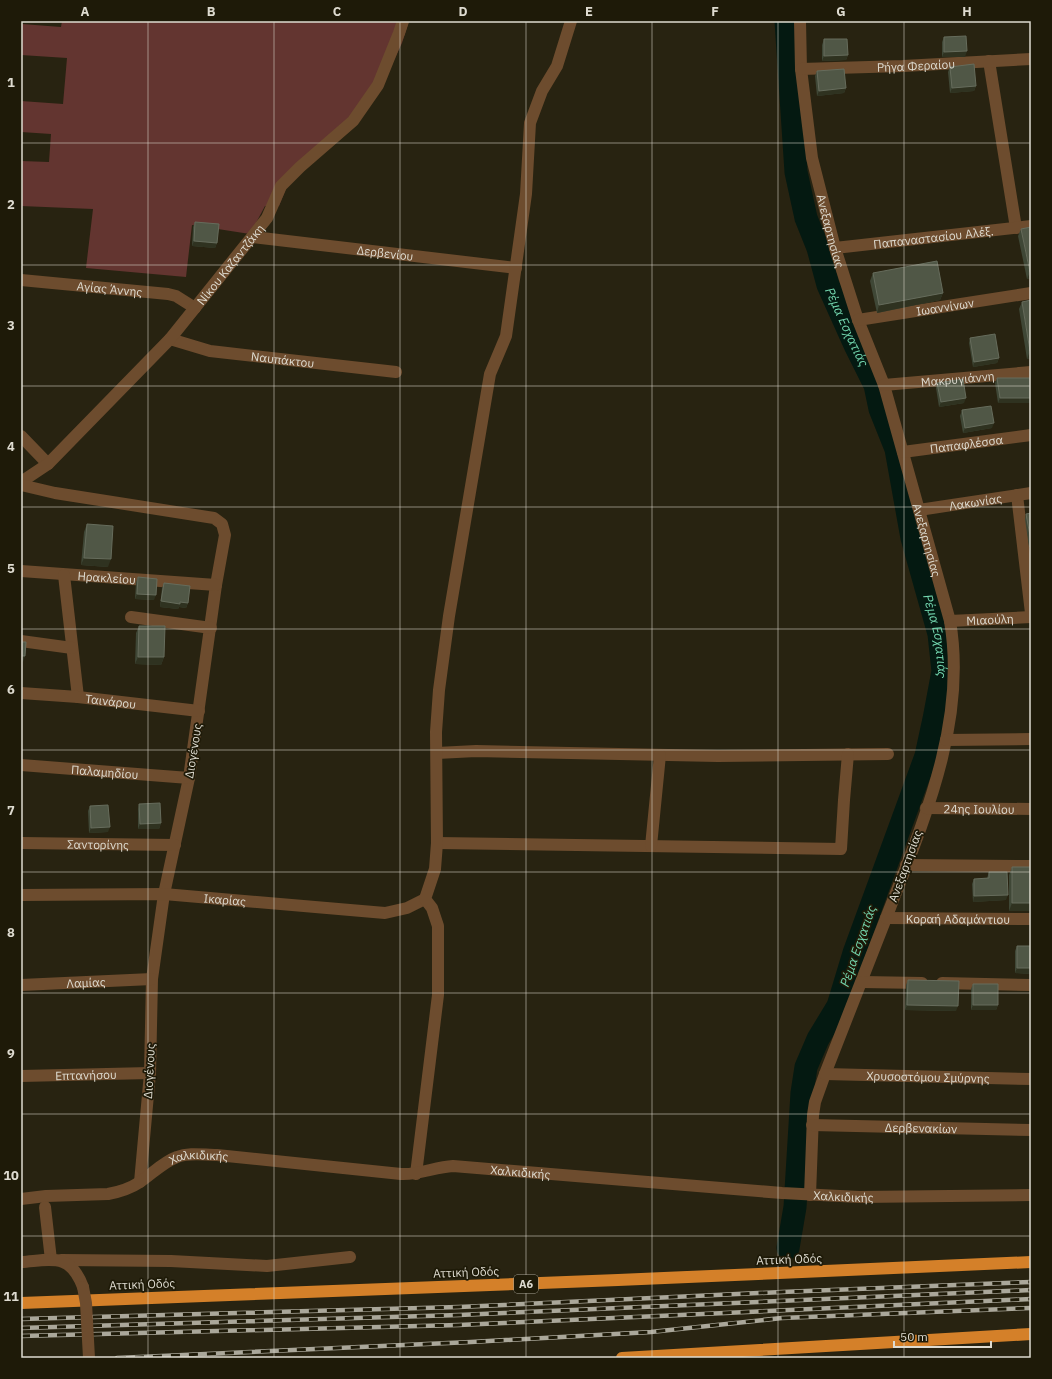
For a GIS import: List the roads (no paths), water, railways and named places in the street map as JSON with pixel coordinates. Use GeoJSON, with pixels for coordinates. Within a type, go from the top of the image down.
{"type":"FeatureCollection","features":[{"type":"Feature","properties":{"kind":"highway","name":"Αττική Οδός"},"geometry":{"type":"LineString","coordinates":[[21,1303],[618,1280],[1031,1262]]}},
{"type":"Feature","properties":{"kind":"highway"},"geometry":{"type":"LineString","coordinates":[[622,1358],[1031,1334]]}},
{"type":"Feature","properties":{"kind":"street","name":"Νίκου Καζαντζάκη"},"geometry":{"type":"LineString","coordinates":[[21,484],[48,464],[170,339],[267,218],[281,186],[300,167],[354,121],[378,85],[403,21]]}},
{"type":"Feature","properties":{"kind":"street"},"geometry":{"type":"LineString","coordinates":[[416,1174],[438,995],[438,926],[432,908],[425,899],[435,870],[437,843],[439,690],[448,616],[490,374],[506,336],[526,194],[530,123],[542,91],[557,66],[571,21]]}},
{"type":"Feature","properties":{"kind":"street","name":"Ανεξαρτησίας"},"geometry":{"type":"LineString","coordinates":[[800,21],[801,69],[812,158],[835,248],[858,320],[884,385],[950,621],[953,640],[954,676],[946,740],[934,786],[906,865],[862,982],[825,1074],[816,1102],[805,1194]]}},
{"type":"Feature","properties":{"kind":"street","name":"Ρήγα Φεραίου"},"geometry":{"type":"LineString","coordinates":[[801,69],[1031,59]]}},
{"type":"Feature","properties":{"kind":"street"},"geometry":{"type":"LineString","coordinates":[[989,61],[1016,228]]}},
{"type":"Feature","properties":{"kind":"street","name":"Παπαναστασίου Αλέξ."},"geometry":{"type":"LineString","coordinates":[[835,248],[1031,226]]}},
{"type":"Feature","properties":{"kind":"street","name":"Δερβενίου"},"geometry":{"type":"LineString","coordinates":[[253,237],[516,268]]}},
{"type":"Feature","properties":{"kind":"street","name":"Αγίας Άννης"},"geometry":{"type":"LineString","coordinates":[[21,280],[168,294],[176,296],[195,308]]}},
{"type":"Feature","properties":{"kind":"street","name":"Ιωαννίνων"},"geometry":{"type":"LineString","coordinates":[[858,320],[1031,293]]}},
{"type":"Feature","properties":{"kind":"street","name":"Ναυπάκτου"},"geometry":{"type":"LineString","coordinates":[[170,339],[210,351],[396,372]]}},
{"type":"Feature","properties":{"kind":"street","name":"Μακρυγιάννη"},"geometry":{"type":"LineString","coordinates":[[884,385],[1031,372]]}},
{"type":"Feature","properties":{"kind":"street","name":"Παπαφλέσσα"},"geometry":{"type":"LineString","coordinates":[[903,452],[1031,435]]}},
{"type":"Feature","properties":{"kind":"street"},"geometry":{"type":"LineString","coordinates":[[21,436],[48,464]]}},
{"type":"Feature","properties":{"kind":"street","name":"Διογένους"},"geometry":{"type":"LineString","coordinates":[[21,484],[55,493],[214,518],[222,524],[225,535],[216,585],[200,711],[189,778],[164,894],[152,979],[150,1073],[140,1182]]}},
{"type":"Feature","properties":{"kind":"street","name":"Λακωνίας"},"geometry":{"type":"LineString","coordinates":[[919,510],[1031,493]]}},
{"type":"Feature","properties":{"kind":"street"},"geometry":{"type":"LineString","coordinates":[[1017,495],[1031,613]]}},
{"type":"Feature","properties":{"kind":"street","name":"Ηρακλείου"},"geometry":{"type":"LineString","coordinates":[[21,571],[216,585]]}},
{"type":"Feature","properties":{"kind":"street"},"geometry":{"type":"LineString","coordinates":[[64,575],[78,697]]}},
{"type":"Feature","properties":{"kind":"street"},"geometry":{"type":"LineString","coordinates":[[131,617],[211,628]]}},
{"type":"Feature","properties":{"kind":"street","name":"Μιαούλη"},"geometry":{"type":"LineString","coordinates":[[950,621],[1031,617]]}},
{"type":"Feature","properties":{"kind":"street"},"geometry":{"type":"LineString","coordinates":[[21,641],[72,648]]}},
{"type":"Feature","properties":{"kind":"street","name":"Ταινάρου"},"geometry":{"type":"LineString","coordinates":[[21,693],[78,697],[200,711]]}},
{"type":"Feature","properties":{"kind":"street"},"geometry":{"type":"LineString","coordinates":[[946,740],[1031,739]]}},
{"type":"Feature","properties":{"kind":"street"},"geometry":{"type":"LineString","coordinates":[[437,754],[476,752],[725,756],[888,754]]}},
{"type":"Feature","properties":{"kind":"street"},"geometry":{"type":"LineString","coordinates":[[437,843],[841,849],[848,754]]}},
{"type":"Feature","properties":{"kind":"street"},"geometry":{"type":"LineString","coordinates":[[650,846],[660,755]]}},
{"type":"Feature","properties":{"kind":"street","name":"Παλαμηδίου"},"geometry":{"type":"LineString","coordinates":[[21,765],[189,778]]}},
{"type":"Feature","properties":{"kind":"street","name":"24ης Ιουλίου"},"geometry":{"type":"LineString","coordinates":[[926,808],[1031,809]]}},
{"type":"Feature","properties":{"kind":"street","name":"Σαντορίνης"},"geometry":{"type":"LineString","coordinates":[[21,843],[175,845]]}},
{"type":"Feature","properties":{"kind":"street"},"geometry":{"type":"LineString","coordinates":[[906,865],[1031,866]]}},
{"type":"Feature","properties":{"kind":"street","name":"Ικαρίας"},"geometry":{"type":"LineString","coordinates":[[21,895],[164,894],[386,913],[408,908],[425,899]]}},
{"type":"Feature","properties":{"kind":"street","name":"Κοραή Αδαμάντιου"},"geometry":{"type":"LineString","coordinates":[[886,918],[1031,919]]}},
{"type":"Feature","properties":{"kind":"street","name":"Λαμίας"},"geometry":{"type":"LineString","coordinates":[[21,985],[152,979]]}},
{"type":"Feature","properties":{"kind":"street"},"geometry":{"type":"LineString","coordinates":[[862,982],[1031,984]]}},
{"type":"Feature","properties":{"kind":"street","name":"Επτανήσου"},"geometry":{"type":"LineString","coordinates":[[21,1076],[150,1073]]}},
{"type":"Feature","properties":{"kind":"street","name":"Χρυσοστόμου Σμύρνης"},"geometry":{"type":"LineString","coordinates":[[825,1074],[1031,1079]]}},
{"type":"Feature","properties":{"kind":"street","name":"Δερβενακίων"},"geometry":{"type":"LineString","coordinates":[[812,1126],[1031,1130]]}},
{"type":"Feature","properties":{"kind":"street","name":"Χαλκιδικής"},"geometry":{"type":"LineString","coordinates":[[21,1199],[46,1196],[108,1194],[124,1190],[140,1182],[169,1160],[187,1154],[217,1155],[394,1174],[416,1174],[437,1168],[453,1166],[782,1193],[859,1197],[1031,1195]]}},
{"type":"Feature","properties":{"kind":"street"},"geometry":{"type":"LineString","coordinates":[[46,1207],[56,1260]]}},
{"type":"Feature","properties":{"kind":"street"},"geometry":{"type":"LineString","coordinates":[[21,1262],[56,1260],[171,1261],[267,1266],[350,1257]]}},
{"type":"Feature","properties":{"kind":"street"},"geometry":{"type":"LineString","coordinates":[[56,1260],[71,1266],[78,1274],[83,1286],[86,1303],[89,1358]]}},
{"type":"Feature","properties":{"kind":"waterway","name":"Ρέμα Εσχατιάς"},"geometry":{"type":"LineString","coordinates":[[786,21],[796,172],[806,218],[818,248],[828,285],[875,385],[880,409],[896,449],[912,538],[939,634],[943,671],[926,756],[854,953],[838,1006],[818,1039],[806,1067],[802,1093],[795,1207],[788,1248]]}},
{"type":"Feature","properties":{"kind":"railway"},"geometry":{"type":"LineString","coordinates":[[21,1319],[459,1307],[1031,1282]]}},
{"type":"Feature","properties":{"kind":"railway"},"geometry":{"type":"LineString","coordinates":[[21,1328],[459,1315],[1031,1290]]}},
{"type":"Feature","properties":{"kind":"railway"},"geometry":{"type":"LineString","coordinates":[[21,1336],[459,1325],[1031,1299]]}},
{"type":"Feature","properties":{"kind":"railway"},"geometry":{"type":"LineString","coordinates":[[117,1358],[471,1342],[651,1332],[782,1318],[1031,1308]]}}]}
